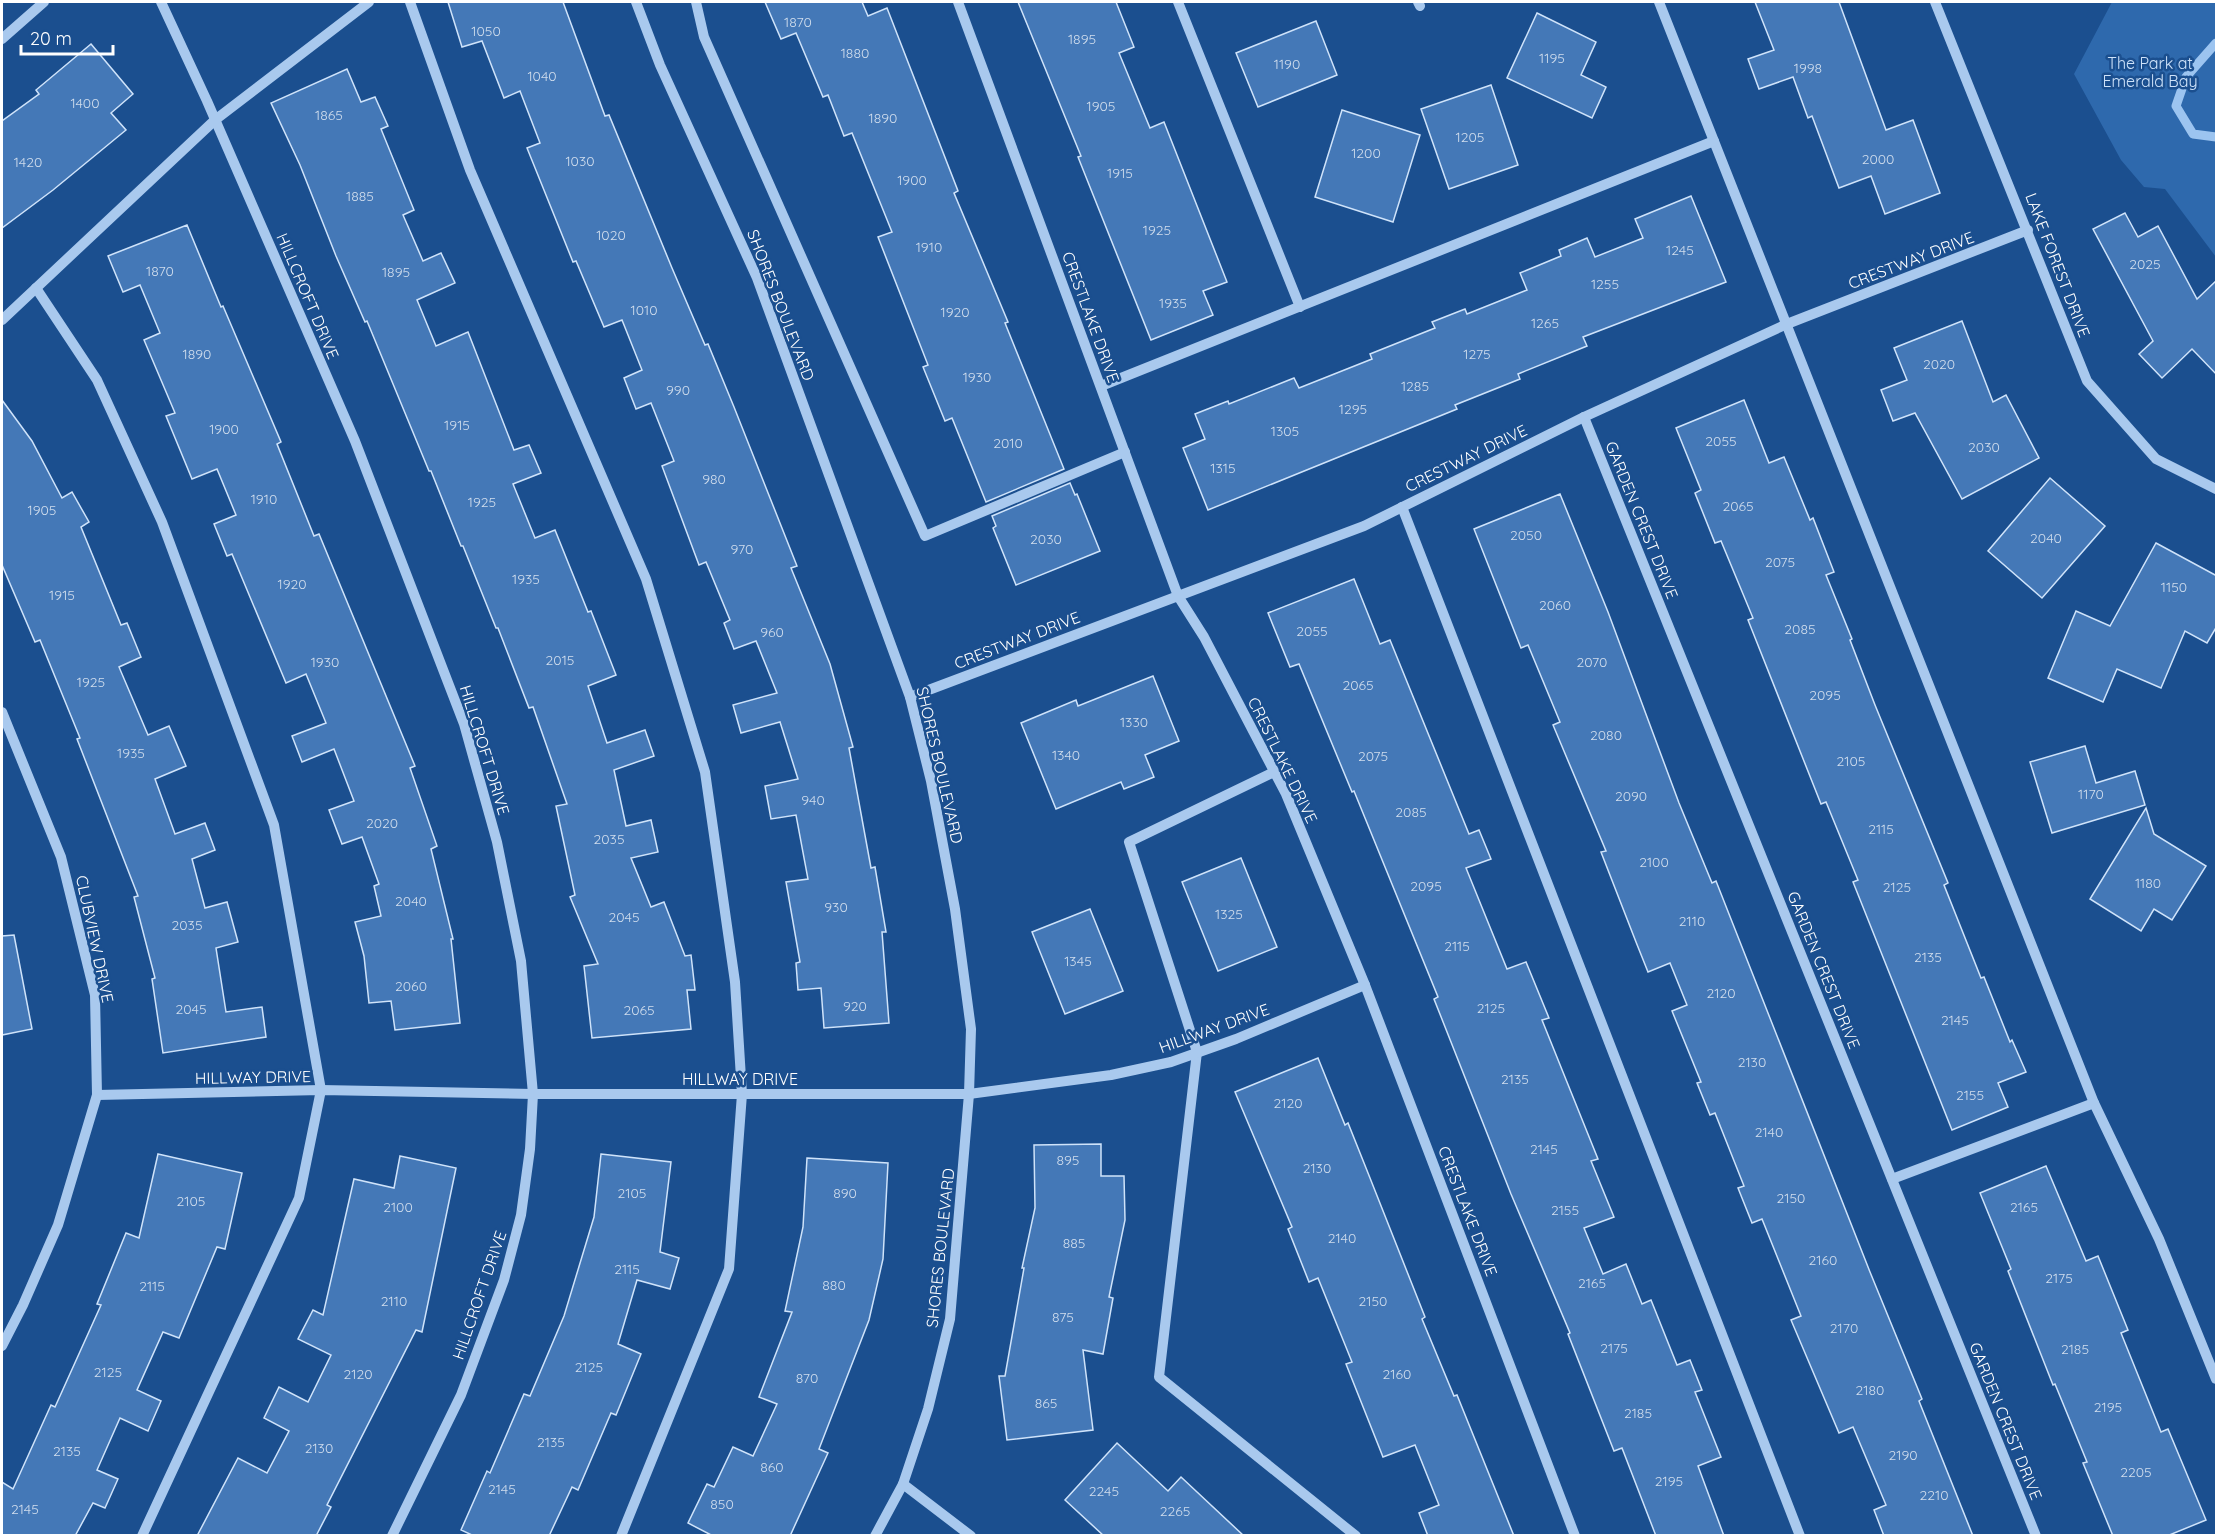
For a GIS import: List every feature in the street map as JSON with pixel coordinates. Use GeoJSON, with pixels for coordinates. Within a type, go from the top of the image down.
{"type":"FeatureCollection","features":[{"type":"Feature","properties":{"kind":"street"},"geometry":{"type":"LineString","coordinates":[[2,39],[44,2]]}},
{"type":"Feature","properties":{"kind":"street","name":"HILLCROFT DRIVE"},"geometry":{"type":"LineString","coordinates":[[161,2],[355,441],[464,724],[497,842],[521,961],[534,1094],[530,1149],[521,1215],[504,1280],[460,1395],[392,1536]]}},
{"type":"Feature","properties":{"kind":"street"},"geometry":{"type":"LineString","coordinates":[[2,320],[215,120],[369,2]]}},
{"type":"Feature","properties":{"kind":"street"},"geometry":{"type":"LineString","coordinates":[[410,2],[470,170],[646,579],[705,772],[735,982],[742,1094],[729,1269],[621,1536]]}},
{"type":"Feature","properties":{"kind":"street","name":"SHORES BOULEVARD"},"geometry":{"type":"LineString","coordinates":[[636,2],[660,65],[757,278],[910,697],[932,781],[955,909],[971,1029],[969,1094],[950,1320],[928,1409],[903,1484],[876,1536]]}},
{"type":"Feature","properties":{"kind":"street"},"geometry":{"type":"LineString","coordinates":[[696,2],[704,37],[926,536],[1125,452]]}},
{"type":"Feature","properties":{"kind":"street","name":"CRESTLAKE DRIVE"},"geometry":{"type":"LineString","coordinates":[[958,2],[1178,596],[1204,637],[1286,794],[1365,985],[1575,1536]]}},
{"type":"Feature","properties":{"kind":"street"},"geometry":{"type":"LineString","coordinates":[[1178,2],[1300,307]]}},
{"type":"Feature","properties":{"kind":"street"},"geometry":{"type":"LineString","coordinates":[[1659,2],[2094,1103],[2159,1239],[2217,1379]]}},
{"type":"Feature","properties":{"kind":"street","name":"LAKE FOREST DRIVE"},"geometry":{"type":"LineString","coordinates":[[1935,2],[2087,381],[2156,459],[2217,489]]}},
{"type":"Feature","properties":{"kind":"street"},"geometry":{"type":"LineString","coordinates":[[1101,386],[1714,141]]}},
{"type":"Feature","properties":{"kind":"street","name":"CRESTWAY DRIVE"},"geometry":{"type":"LineString","coordinates":[[910,697],[1364,526],[1584,417],[1787,324],[2028,230]]}},
{"type":"Feature","properties":{"kind":"street"},"geometry":{"type":"LineString","coordinates":[[36,288],[97,380],[162,522],[274,825],[321,1090],[298,1198],[142,1536]]}},
{"type":"Feature","properties":{"kind":"street","name":"GARDEN CREST DRIVE"},"geometry":{"type":"LineString","coordinates":[[1584,417],[2036,1536]]}},
{"type":"Feature","properties":{"kind":"street"},"geometry":{"type":"LineString","coordinates":[[1402,507],[1800,1536]]}},
{"type":"Feature","properties":{"kind":"street","name":"CLUBVIEW DRIVE"},"geometry":{"type":"LineString","coordinates":[[2,712],[62,857],[95,995],[98,1095],[58,1225],[23,1305],[2,1346]]}},
{"type":"Feature","properties":{"kind":"street"},"geometry":{"type":"LineString","coordinates":[[1274,772],[1129,842],[1197,1052],[1159,1377],[1356,1536]]}},
{"type":"Feature","properties":{"kind":"street","name":"HILLWAY DRIVE"},"geometry":{"type":"LineString","coordinates":[[98,1095],[321,1090],[534,1094],[969,1094],[1110,1075],[1171,1062],[1236,1039],[1365,985]]}},
{"type":"Feature","properties":{"kind":"street"},"geometry":{"type":"LineString","coordinates":[[1892,1179],[2094,1103]]}},
{"type":"Feature","properties":{"kind":"street"},"geometry":{"type":"LineString","coordinates":[[903,1484],[971,1536]]}},
{"type":"Feature","properties":{"kind":"green space","name":"The Park at Emerald Bay"},"geometry":{"type":"Polygon","coordinates":[[[2112,2],[2216,2],[2216,257],[2165,189],[2144,187],[2121,160],[2074,74],[2112,2]]]}},
{"type":"Feature","properties":{"kind":"building"},"geometry":{"type":"Polygon","coordinates":[[[448,2],[563,2],[605,116],[609,115],[672,268],[705,345],[708,344],[734,407],[797,566],[791,568],[830,664],[853,747],[849,748],[871,868],[875,867],[886,932],[882,932],[889,1023],[824,1028],[821,988],[798,990],[796,963],[800,962],[786,882],[808,879],[796,815],[771,819],[765,786],[798,779],[780,722],[741,733],[733,705],[777,693],[756,641],[734,649],[724,623],[730,620],[706,562],[699,565],[662,466],[674,461],[651,403],[636,409],[624,378],[642,370],[622,320],[604,327],[576,261],[573,262],[527,148],[540,143],[520,91],[504,98],[482,41],[462,47],[448,2]]]}},
{"type":"Feature","properties":{"kind":"building"},"geometry":{"type":"Polygon","coordinates":[[[765,2],[862,2],[868,16],[887,8],[958,191],[954,193],[1008,322],[1005,323],[1064,469],[986,502],[952,418],[945,421],[923,367],[928,365],[878,237],[892,232],[852,133],[844,136],[828,95],[823,97],[796,33],[781,39],[765,2]]]}},
{"type":"Feature","properties":{"kind":"building"},"geometry":{"type":"Polygon","coordinates":[[[1018,2],[1116,2],[1134,47],[1119,53],[1150,128],[1164,122],[1227,282],[1203,291],[1213,315],[1151,340],[1078,157],[1081,156],[1018,2]]]}},
{"type":"Feature","properties":{"kind":"building"},"geometry":{"type":"Polygon","coordinates":[[[1755,2],[1839,2],[1886,130],[1913,120],[1940,193],[1885,214],[1871,176],[1839,188],[1812,116],[1808,118],[1793,77],[1759,89],[1748,59],[1774,50],[1755,2]]]}},
{"type":"Feature","properties":{"kind":"building"},"geometry":{"type":"Polygon","coordinates":[[[1537,13],[1596,42],[1581,75],[1606,87],[1592,118],[1507,78],[1537,13]]]}},
{"type":"Feature","properties":{"kind":"building"},"geometry":{"type":"Polygon","coordinates":[[[1316,21],[1337,75],[1258,107],[1236,53],[1316,21]]]}},
{"type":"Feature","properties":{"kind":"building"},"geometry":{"type":"Polygon","coordinates":[[[91,44],[133,94],[111,113],[126,130],[53,190],[2,228],[2,121],[39,94],[36,90],[91,44]]]}},
{"type":"Feature","properties":{"kind":"building"},"geometry":{"type":"Polygon","coordinates":[[[347,69],[361,102],[375,97],[388,126],[381,129],[414,210],[403,215],[423,261],[441,253],[455,283],[417,300],[436,346],[468,332],[514,450],[529,445],[541,473],[513,484],[535,538],[555,530],[616,675],[588,686],[607,743],[645,730],[654,756],[614,770],[626,826],[651,820],[658,852],[631,858],[651,907],[664,902],[685,956],[691,955],[695,990],[687,990],[691,1029],[592,1038],[584,966],[598,964],[570,897],[575,895],[556,806],[567,804],[533,707],[529,708],[498,628],[496,628],[463,546],[461,546],[367,321],[365,322],[336,256],[300,165],[271,103],[347,69]]]}},
{"type":"Feature","properties":{"kind":"building"},"geometry":{"type":"Polygon","coordinates":[[[1491,85],[1518,165],[1449,189],[1421,109],[1491,85]]]}},
{"type":"Feature","properties":{"kind":"building"},"geometry":{"type":"Polygon","coordinates":[[[1342,110],[1420,135],[1393,222],[1315,197],[1342,110]]]}},
{"type":"Feature","properties":{"kind":"building"},"geometry":{"type":"Polygon","coordinates":[[[1691,196],[1726,282],[1583,337],[1587,346],[1518,374],[1520,379],[1455,405],[1457,409],[1208,510],[1183,448],[1205,439],[1195,414],[1228,401],[1229,404],[1294,378],[1299,388],[1372,359],[1370,354],[1435,328],[1432,322],[1465,309],[1467,314],[1527,290],[1520,273],[1561,256],[1559,250],[1587,238],[1595,257],[1643,238],[1635,219],[1691,196]]]}},
{"type":"Feature","properties":{"kind":"building"},"geometry":{"type":"Polygon","coordinates":[[[2125,213],[2138,237],[2158,226],[2197,299],[2217,280],[2217,375],[2192,349],[2162,378],[2139,354],[2153,341],[2093,229],[2125,213]]]}},
{"type":"Feature","properties":{"kind":"building"},"geometry":{"type":"Polygon","coordinates":[[[187,225],[281,442],[277,444],[314,536],[319,534],[415,766],[410,768],[437,846],[431,849],[453,939],[451,939],[460,1023],[395,1030],[391,1001],[369,1003],[364,956],[355,922],[381,916],[374,886],[379,884],[362,837],[342,844],[329,810],[354,801],[334,749],[302,762],[292,736],[326,723],[306,674],[286,683],[232,554],[227,556],[214,524],[236,515],[217,469],[192,479],[166,416],[175,413],[144,340],[160,333],[140,285],[123,292],[108,256],[187,225]]]}},
{"type":"Feature","properties":{"kind":"building"},"geometry":{"type":"Polygon","coordinates":[[[1962,321],[1993,402],[2006,395],[2039,458],[1962,499],[1915,413],[1893,421],[1881,390],[1907,380],[1894,348],[1962,321]]]}},
{"type":"Feature","properties":{"kind":"building"},"geometry":{"type":"Polygon","coordinates":[[[2,400],[32,441],[62,498],[72,492],[89,522],[81,527],[121,625],[127,623],[141,657],[119,667],[148,735],[169,726],[186,766],[155,779],[175,834],[205,823],[215,850],[192,859],[205,908],[227,902],[238,942],[216,948],[226,1012],[262,1007],[266,1037],[163,1053],[152,979],[155,978],[134,897],[138,896],[77,739],[80,738],[40,640],[35,642],[2,565],[2,400]]]}},
{"type":"Feature","properties":{"kind":"building"},"geometry":{"type":"Polygon","coordinates":[[[1744,400],[1769,463],[1784,457],[1810,520],[1813,518],[1834,572],[1826,575],[1875,705],[1948,883],[1944,885],[1981,978],[1984,977],[2010,1042],[2012,1040],[2026,1072],[1998,1083],[2008,1107],[1952,1130],[1853,882],[1858,880],[1826,802],[1821,804],[1748,620],[1753,618],[1721,541],[1715,543],[1695,493],[1701,490],[1676,428],[1744,400]]]}},
{"type":"Feature","properties":{"kind":"building"},"geometry":{"type":"Polygon","coordinates":[[[2050,478],[2105,526],[2042,598],[1988,551],[2050,478]]]}},
{"type":"Feature","properties":{"kind":"building"},"geometry":{"type":"Polygon","coordinates":[[[1070,483],[1075,495],[1077,494],[1100,551],[1016,585],[993,528],[996,526],[992,516],[1070,483]]]}},
{"type":"Feature","properties":{"kind":"building"},"geometry":{"type":"Polygon","coordinates":[[[1560,494],[1608,612],[1679,803],[1712,883],[1716,881],[1922,1399],[1919,1401],[1973,1536],[1884,1536],[1874,1510],[1886,1505],[1853,1427],[1839,1433],[1791,1320],[1801,1316],[1762,1219],[1752,1223],[1738,1188],[1744,1186],[1715,1113],[1710,1115],[1697,1083],[1701,1082],[1672,1011],[1687,1005],[1670,963],[1648,972],[1636,942],[1601,852],[1606,851],[1553,725],[1560,722],[1528,645],[1521,648],[1474,529],[1560,494]]]}},
{"type":"Feature","properties":{"kind":"building"},"geometry":{"type":"Polygon","coordinates":[[[2156,543],[2217,576],[2217,626],[2207,643],[2185,631],[2161,688],[2117,669],[2103,702],[2048,678],[2076,611],[2110,626],[2156,543]]]}},
{"type":"Feature","properties":{"kind":"building"},"geometry":{"type":"Polygon","coordinates":[[[1354,579],[1380,644],[1390,640],[1469,834],[1479,830],[1491,859],[1466,868],[1507,969],[1526,962],[1549,1018],[1542,1020],[1598,1159],[1591,1161],[1614,1217],[1584,1228],[1603,1274],[1626,1264],[1642,1304],[1651,1300],[1677,1365],[1690,1360],[1702,1390],[1695,1392],[1721,1457],[1698,1466],[1724,1536],[1656,1536],[1622,1448],[1614,1451],[1568,1334],[1570,1333],[1511,1194],[1434,999],[1438,997],[1354,791],[1352,792],[1299,664],[1290,667],[1268,613],[1354,579]]]}},
{"type":"Feature","properties":{"kind":"building"},"geometry":{"type":"Polygon","coordinates":[[[1153,676],[1179,741],[1145,755],[1154,777],[1124,789],[1121,782],[1056,809],[1021,723],[1076,700],[1078,706],[1153,676]]]}},
{"type":"Feature","properties":{"kind":"building"},"geometry":{"type":"Polygon","coordinates":[[[2085,746],[2096,783],[2135,771],[2145,805],[2052,833],[2030,762],[2085,746]]]}},
{"type":"Feature","properties":{"kind":"building"},"geometry":{"type":"Polygon","coordinates":[[[2146,808],[2154,834],[2206,866],[2172,920],[2154,909],[2141,931],[2090,899],[2146,808]]]}},
{"type":"Feature","properties":{"kind":"building"},"geometry":{"type":"Polygon","coordinates":[[[1241,858],[1277,947],[1218,971],[1182,882],[1241,858]]]}},
{"type":"Feature","properties":{"kind":"building"},"geometry":{"type":"Polygon","coordinates":[[[1090,909],[1123,991],[1065,1014],[1032,932],[1090,909]]]}},
{"type":"Feature","properties":{"kind":"building"},"geometry":{"type":"Polygon","coordinates":[[[14,935],[32,1029],[2,1035],[2,936],[14,935]]]}},
{"type":"Feature","properties":{"kind":"building"},"geometry":{"type":"Polygon","coordinates":[[[1318,1058],[1345,1125],[1348,1123],[1425,1317],[1422,1319],[1454,1396],[1457,1395],[1514,1536],[1428,1536],[1419,1513],[1439,1505],[1415,1445],[1383,1457],[1346,1364],[1352,1362],[1318,1278],[1309,1282],[1288,1229],[1292,1227],[1235,1092],[1318,1058]]]}},
{"type":"Feature","properties":{"kind":"building"},"geometry":{"type":"Polygon","coordinates":[[[1101,1144],[1101,1176],[1124,1176],[1125,1220],[1109,1297],[1113,1298],[1103,1354],[1083,1350],[1093,1430],[1007,1440],[999,1376],[1005,1376],[1024,1268],[1022,1268],[1035,1208],[1034,1145],[1101,1144]]]}},
{"type":"Feature","properties":{"kind":"building"},"geometry":{"type":"Polygon","coordinates":[[[158,1154],[242,1173],[225,1249],[217,1247],[179,1338],[163,1332],[137,1390],[161,1401],[148,1431],[120,1418],[97,1470],[118,1479],[105,1508],[93,1503],[75,1536],[2,1536],[2,1482],[13,1489],[51,1405],[55,1407],[101,1305],[97,1304],[126,1233],[139,1238],[158,1154]]]}},
{"type":"Feature","properties":{"kind":"building"},"geometry":{"type":"Polygon","coordinates":[[[601,1154],[671,1162],[660,1252],[679,1258],[670,1289],[637,1280],[618,1344],[641,1354],[616,1415],[611,1413],[578,1490],[572,1487],[549,1536],[474,1536],[461,1530],[487,1471],[490,1473],[524,1394],[530,1396],[564,1316],[594,1217],[601,1154]]]}},
{"type":"Feature","properties":{"kind":"building"},"geometry":{"type":"Polygon","coordinates":[[[400,1156],[456,1168],[422,1332],[416,1330],[327,1505],[331,1507],[316,1536],[197,1536],[238,1458],[267,1473],[289,1431],[264,1418],[279,1387],[308,1402],[331,1355],[298,1339],[313,1310],[323,1315],[354,1179],[394,1188],[400,1156]]]}},
{"type":"Feature","properties":{"kind":"building"},"geometry":{"type":"Polygon","coordinates":[[[807,1158],[888,1163],[883,1259],[869,1320],[819,1449],[828,1453],[790,1536],[713,1536],[688,1523],[707,1484],[714,1487],[733,1447],[753,1456],[777,1404],[759,1397],[792,1312],[785,1311],[803,1227],[807,1158]]]}},
{"type":"Feature","properties":{"kind":"building"},"geometry":{"type":"Polygon","coordinates":[[[2046,1166],[2086,1261],[2098,1256],[2128,1330],[2121,1333],[2161,1432],[2168,1429],[2206,1520],[2167,1536],[2113,1536],[2083,1463],[2087,1462],[2055,1384],[2053,1385],[2008,1271],[2011,1269],[1980,1193],[2046,1166]]]}},
{"type":"Feature","properties":{"kind":"building"},"geometry":{"type":"Polygon","coordinates":[[[1117,1443],[1168,1491],[1181,1477],[1244,1536],[1104,1536],[1065,1500],[1117,1443]]]}},
{"type":"Feature","properties":{"kind":"waterway"},"geometry":{"type":"LineString","coordinates":[[2216,43],[2186,77],[2176,106],[2193,134],[2216,137]]}}]}
